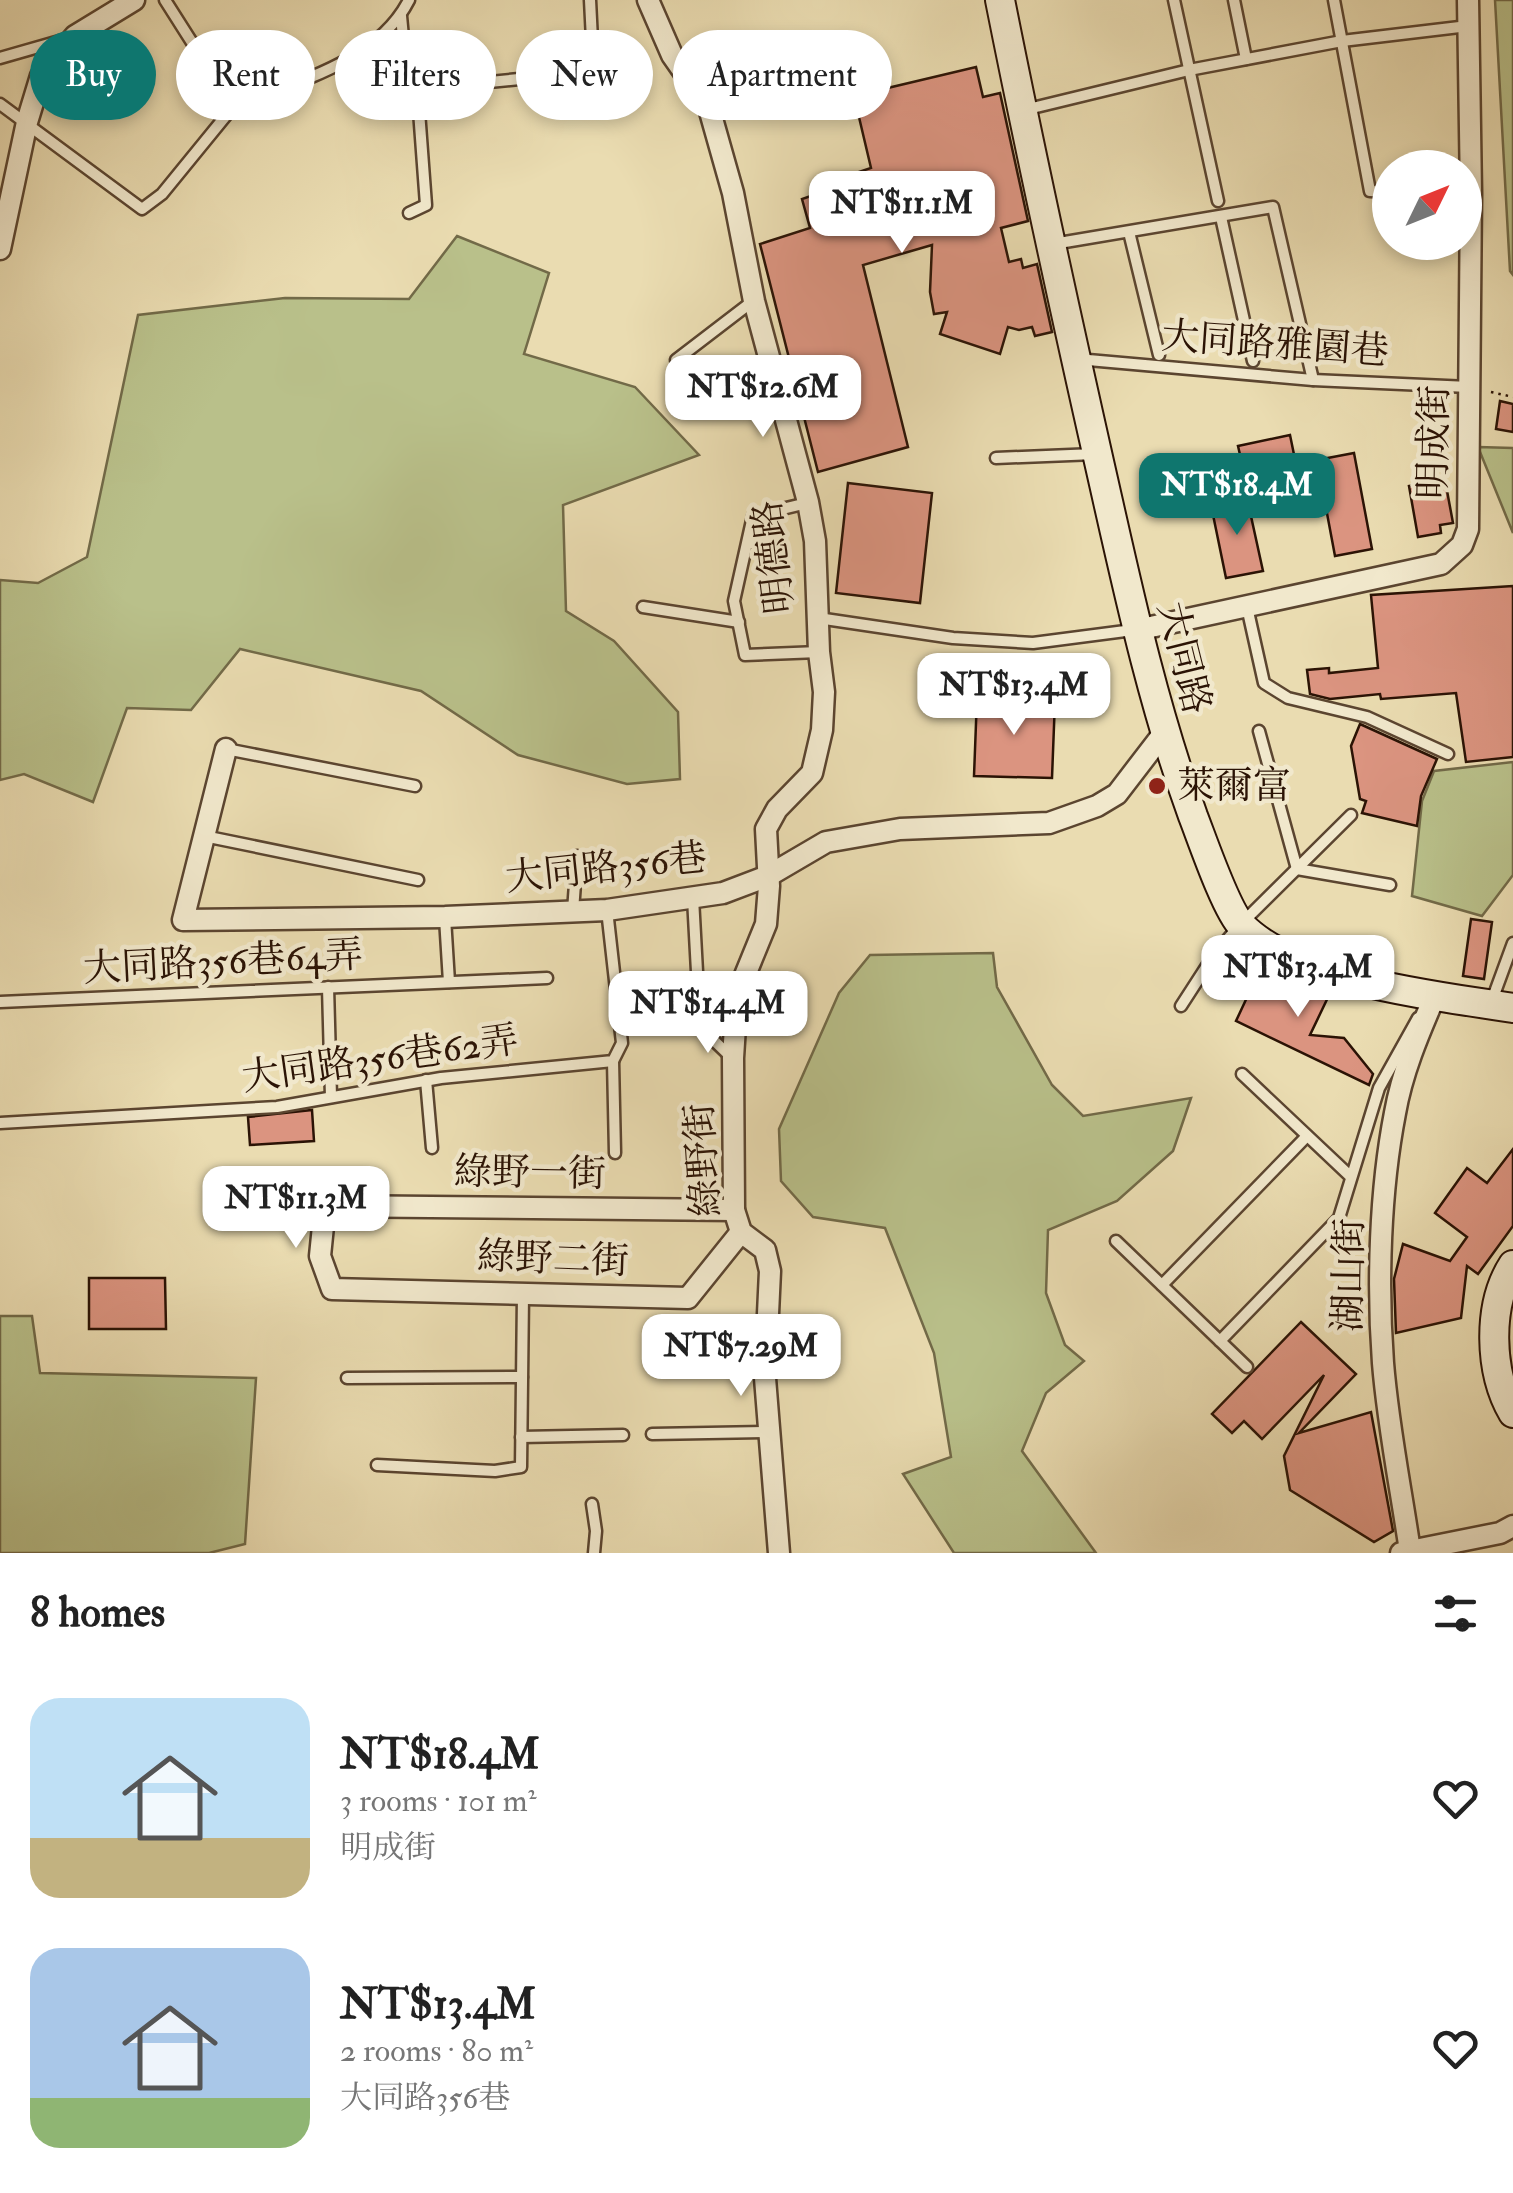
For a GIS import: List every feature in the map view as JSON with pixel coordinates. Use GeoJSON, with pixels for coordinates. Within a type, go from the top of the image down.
{"type":"FeatureCollection","features":[{"type":"Feature","properties":{"kind":"street"},"geometry":{"type":"LineString","coordinates":[[86,30],[134,0]]}},
{"type":"Feature","properties":{"kind":"street","name":"明德路"},"geometry":{"type":"LineString","coordinates":[[648,0],[672,54],[708,108],[734,193],[754,301],[808,502],[814,541],[818,652],[824,692],[819,744],[812,773],[777,809],[766,829],[768,876]]}},
{"type":"Feature","properties":{"kind":"street","name":"大同路"},"geometry":{"type":"LineString","coordinates":[[1000,0],[1076,359],[1163,734],[1208,858],[1240,925]]}},
{"type":"Feature","properties":{"kind":"street","name":"明成街"},"geometry":{"type":"LineString","coordinates":[[1468,0],[1469,150]]}},
{"type":"Feature","properties":{"kind":"street"},"geometry":{"type":"LineString","coordinates":[[0,249],[30,112]]}},
{"type":"Feature","properties":{"kind":"street","name":"明成街"},"geometry":{"type":"LineString","coordinates":[[1137,630],[1441,564],[1462,546],[1468,529],[1469,260]]}},
{"type":"Feature","properties":{"kind":"street","name":"大同路356巷"},"geometry":{"type":"LineString","coordinates":[[226,749],[184,920],[446,917],[608,910],[723,894],[768,876],[826,842],[900,829],[1049,823],[1097,806],[1117,794],[1163,734]]}},
{"type":"Feature","properties":{"kind":"street","name":"綠野街"},"geometry":{"type":"LineString","coordinates":[[768,876],[766,924],[737,995],[733,1058],[734,1210],[741,1232],[765,1250],[770,1271],[765,1378],[778,1553]]}},
{"type":"Feature","properties":{"kind":"street"},"geometry":{"type":"LineString","coordinates":[[1240,925],[1290,958],[1342,975],[1434,998],[1502,1006]]}},
{"type":"Feature","properties":{"kind":"street","name":"湖山街"},"geometry":{"type":"LineString","coordinates":[[1407,1552],[1384,1366],[1386,1187],[1395,1112],[1411,1053],[1434,998]]}},
{"type":"Feature","properties":{"kind":"street","name":"綠野一街"},"geometry":{"type":"LineString","coordinates":[[332,1288],[320,1256],[325,1206],[734,1210]]}},
{"type":"Feature","properties":{"kind":"street","name":"綠野二街"},"geometry":{"type":"LineString","coordinates":[[332,1288],[688,1298],[741,1232]]}},
{"type":"Feature","properties":{"kind":"street"},"geometry":{"type":"LineString","coordinates":[[1513,1265],[1503,1280],[1496,1341],[1503,1390],[1513,1414]]}},
{"type":"Feature","properties":{"kind":"street"},"geometry":{"type":"LineString","coordinates":[[1407,1552],[1509,1531]]}},
{"type":"Feature","properties":{"kind":"lane"},"geometry":{"type":"LineString","coordinates":[[166,0],[185,30]]}},
{"type":"Feature","properties":{"kind":"lane"},"geometry":{"type":"LineString","coordinates":[[315,73],[360,54],[401,16],[409,0]]}},
{"type":"Feature","properties":{"kind":"lane"},"geometry":{"type":"LineString","coordinates":[[496,81],[580,73],[593,60],[590,0]]}},
{"type":"Feature","properties":{"kind":"lane"},"geometry":{"type":"LineString","coordinates":[[1174,0],[1218,201]]}},
{"type":"Feature","properties":{"kind":"lane"},"geometry":{"type":"LineString","coordinates":[[1234,0],[1246,59]]}},
{"type":"Feature","properties":{"kind":"lane"},"geometry":{"type":"LineString","coordinates":[[1334,0],[1372,191]]}},
{"type":"Feature","properties":{"kind":"lane"},"geometry":{"type":"LineString","coordinates":[[401,16],[402,30]]}},
{"type":"Feature","properties":{"kind":"lane"},"geometry":{"type":"LineString","coordinates":[[1022,110],[1246,59],[1342,41],[1470,26]]}},
{"type":"Feature","properties":{"kind":"lane"},"geometry":{"type":"LineString","coordinates":[[0,58],[30,49]]}},
{"type":"Feature","properties":{"kind":"lane"},"geometry":{"type":"LineString","coordinates":[[0,104],[142,209],[162,194],[222,120]]}},
{"type":"Feature","properties":{"kind":"lane"},"geometry":{"type":"LineString","coordinates":[[410,213],[426,204],[420,120]]}},
{"type":"Feature","properties":{"kind":"lane"},"geometry":{"type":"LineString","coordinates":[[1052,244],[1273,207],[1313,380]]}},
{"type":"Feature","properties":{"kind":"lane"},"geometry":{"type":"LineString","coordinates":[[1222,218],[1253,361]]}},
{"type":"Feature","properties":{"kind":"lane"},"geometry":{"type":"LineString","coordinates":[[1129,232],[1159,356]]}},
{"type":"Feature","properties":{"kind":"lane"},"geometry":{"type":"LineString","coordinates":[[676,360],[754,301]]}},
{"type":"Feature","properties":{"kind":"lane","name":"大同路雅園巷"},"geometry":{"type":"LineString","coordinates":[[1076,359],[1313,380],[1470,387]]}},
{"type":"Feature","properties":{"kind":"lane"},"geometry":{"type":"LineString","coordinates":[[996,458],[1098,454]]}},
{"type":"Feature","properties":{"kind":"lane"},"geometry":{"type":"LineString","coordinates":[[808,502],[753,516],[734,601],[745,655],[818,652]]}},
{"type":"Feature","properties":{"kind":"lane"},"geometry":{"type":"LineString","coordinates":[[1247,606],[1264,683],[1288,698],[1367,717],[1448,754]]}},
{"type":"Feature","properties":{"kind":"lane"},"geometry":{"type":"LineString","coordinates":[[644,607],[738,622]]}},
{"type":"Feature","properties":{"kind":"lane"},"geometry":{"type":"LineString","coordinates":[[817,618],[953,638],[1033,643],[1137,630]]}},
{"type":"Feature","properties":{"kind":"lane"},"geometry":{"type":"LineString","coordinates":[[1258,730],[1297,869]]}},
{"type":"Feature","properties":{"kind":"lane"},"geometry":{"type":"LineString","coordinates":[[226,749],[414,786]]}},
{"type":"Feature","properties":{"kind":"lane"},"geometry":{"type":"LineString","coordinates":[[1181,1006],[1214,955],[1240,925],[1351,815]]}},
{"type":"Feature","properties":{"kind":"lane"},"geometry":{"type":"LineString","coordinates":[[204,836],[418,880]]}},
{"type":"Feature","properties":{"kind":"lane"},"geometry":{"type":"LineString","coordinates":[[573,911],[577,856]]}},
{"type":"Feature","properties":{"kind":"lane"},"geometry":{"type":"LineString","coordinates":[[1297,869],[1390,885]]}},
{"type":"Feature","properties":{"kind":"lane"},"geometry":{"type":"LineString","coordinates":[[693,898],[700,1027],[733,1058]]}},
{"type":"Feature","properties":{"kind":"lane"},"geometry":{"type":"LineString","coordinates":[[608,910],[622,1043],[614,1060],[616,1153]]}},
{"type":"Feature","properties":{"kind":"lane"},"geometry":{"type":"LineString","coordinates":[[446,917],[449,982]]}},
{"type":"Feature","properties":{"kind":"lane"},"geometry":{"type":"LineString","coordinates":[[1502,1006],[1513,943]]}},
{"type":"Feature","properties":{"kind":"lane","name":"大同路356巷64弄"},"geometry":{"type":"LineString","coordinates":[[0,1002],[547,978]]}},
{"type":"Feature","properties":{"kind":"lane"},"geometry":{"type":"LineString","coordinates":[[328,987],[331,1098]]}},
{"type":"Feature","properties":{"kind":"lane"},"geometry":{"type":"LineString","coordinates":[[1220,1341],[1340,1218],[1379,1088],[1409,1030],[1434,998]]}},
{"type":"Feature","properties":{"kind":"lane","name":"大同路356巷62弄"},"geometry":{"type":"LineString","coordinates":[[0,1123],[278,1107],[426,1080],[614,1060]]}},
{"type":"Feature","properties":{"kind":"lane"},"geometry":{"type":"LineString","coordinates":[[1242,1074],[1350,1176]]}},
{"type":"Feature","properties":{"kind":"lane"},"geometry":{"type":"LineString","coordinates":[[426,1080],[432,1148]]}},
{"type":"Feature","properties":{"kind":"lane"},"geometry":{"type":"LineString","coordinates":[[1162,1285],[1307,1136]]}},
{"type":"Feature","properties":{"kind":"lane"},"geometry":{"type":"LineString","coordinates":[[1116,1241],[1247,1367]]}},
{"type":"Feature","properties":{"kind":"lane"},"geometry":{"type":"LineString","coordinates":[[377,1465],[495,1472],[521,1467],[523,1294]]}},
{"type":"Feature","properties":{"kind":"lane"},"geometry":{"type":"LineString","coordinates":[[347,1378],[522,1377]]}},
{"type":"Feature","properties":{"kind":"lane"},"geometry":{"type":"LineString","coordinates":[[652,1434],[769,1432]]}},
{"type":"Feature","properties":{"kind":"lane"},"geometry":{"type":"LineString","coordinates":[[521,1437],[623,1435]]}},
{"type":"Feature","properties":{"kind":"lane"},"geometry":{"type":"LineString","coordinates":[[592,1504],[594,1553]]}},
{"type":"Feature","properties":{"kind":"path"},"geometry":{"type":"LineString","coordinates":[[1470,387],[1513,397]]}},
{"type":"Feature","properties":{"kind":"green space"},"geometry":{"type":"Polygon","coordinates":[[[1495,0],[1513,0],[1513,275],[1510,271],[1495,0]]]}},
{"type":"Feature","properties":{"kind":"green space"},"geometry":{"type":"Polygon","coordinates":[[[457,236],[549,273],[524,354],[635,387],[699,455],[563,505],[566,611],[614,641],[678,712],[680,779],[627,784],[518,755],[421,691],[240,649],[191,710],[127,708],[93,802],[24,774],[0,780],[0,580],[38,583],[87,557],[138,315],[285,298],[409,299],[457,236]]]}},
{"type":"Feature","properties":{"kind":"green space"},"geometry":{"type":"Polygon","coordinates":[[[1478,447],[1513,448],[1513,533],[1478,447]]]}},
{"type":"Feature","properties":{"kind":"green space"},"geometry":{"type":"Polygon","coordinates":[[[1513,762],[1513,875],[1482,916],[1412,896],[1422,801],[1434,771],[1513,762]]]}},
{"type":"Feature","properties":{"kind":"green space"},"geometry":{"type":"Polygon","coordinates":[[[993,953],[997,987],[1052,1085],[1083,1116],[1191,1098],[1173,1151],[1117,1201],[1048,1230],[1046,1293],[1065,1345],[1084,1361],[1046,1393],[1022,1451],[1096,1553],[954,1553],[903,1474],[951,1457],[934,1353],[885,1228],[813,1217],[781,1181],[779,1129],[839,993],[870,955],[993,953]]]}},
{"type":"Feature","properties":{"kind":"green space"},"geometry":{"type":"Polygon","coordinates":[[[0,1316],[32,1316],[40,1373],[256,1378],[245,1544],[209,1553],[0,1553],[0,1316]]]}},
{"type":"Feature","properties":{"kind":"building"},"geometry":{"type":"Polygon","coordinates":[[[976,67],[983,97],[1000,93],[1028,221],[1001,228],[1009,262],[1021,259],[1023,268],[1037,264],[1052,332],[1035,336],[1032,327],[1008,327],[1000,354],[940,334],[947,312],[934,314],[930,292],[932,245],[863,265],[908,447],[818,472],[760,244],[810,228],[802,199],[837,187],[835,180],[871,168],[860,120],[892,120],[892,87],[976,67]]]}},
{"type":"Feature","properties":{"kind":"building"},"geometry":{"type":"Polygon","coordinates":[[[1500,401],[1513,404],[1513,432],[1496,429],[1500,401]]]}},
{"type":"Feature","properties":{"kind":"building"},"geometry":{"type":"Polygon","coordinates":[[[1290,435],[1298,474],[1247,485],[1238,446],[1290,435]]]}},
{"type":"Feature","properties":{"kind":"building"},"geometry":{"type":"Polygon","coordinates":[[[1354,453],[1372,549],[1335,556],[1317,460],[1354,453]]]}},
{"type":"Feature","properties":{"kind":"building"},"geometry":{"type":"Polygon","coordinates":[[[1445,480],[1453,523],[1440,525],[1441,533],[1418,537],[1409,486],[1445,480]]]}},
{"type":"Feature","properties":{"kind":"building"},"geometry":{"type":"Polygon","coordinates":[[[848,483],[932,493],[920,603],[836,593],[848,483]]]}},
{"type":"Feature","properties":{"kind":"building"},"geometry":{"type":"Polygon","coordinates":[[[1247,498],[1263,571],[1226,578],[1211,505],[1247,498]]]}},
{"type":"Feature","properties":{"kind":"building"},"geometry":{"type":"Polygon","coordinates":[[[1513,586],[1513,757],[1466,762],[1456,693],[1381,699],[1380,694],[1330,699],[1310,694],[1307,670],[1329,668],[1329,673],[1378,668],[1371,595],[1513,586]]]}},
{"type":"Feature","properties":{"kind":"building"},"geometry":{"type":"Polygon","coordinates":[[[977,697],[1055,700],[1052,778],[974,776],[977,697]]]}},
{"type":"Feature","properties":{"kind":"building"},"geometry":{"type":"Polygon","coordinates":[[[1360,724],[1437,759],[1421,796],[1417,826],[1362,813],[1366,801],[1360,799],[1351,746],[1360,724]]]}},
{"type":"Feature","properties":{"kind":"building"},"geometry":{"type":"Polygon","coordinates":[[[1471,919],[1492,922],[1484,979],[1463,976],[1471,919]]]}},
{"type":"Feature","properties":{"kind":"building"},"geometry":{"type":"Polygon","coordinates":[[[1263,963],[1331,991],[1310,1035],[1344,1038],[1373,1074],[1369,1085],[1236,1021],[1263,963]]]}},
{"type":"Feature","properties":{"kind":"building"},"geometry":{"type":"Polygon","coordinates":[[[312,1110],[314,1141],[250,1145],[248,1117],[312,1110]]]}},
{"type":"Feature","properties":{"kind":"building"},"geometry":{"type":"Polygon","coordinates":[[[1513,1149],[1513,1226],[1478,1274],[1467,1266],[1461,1318],[1396,1333],[1394,1279],[1403,1244],[1450,1261],[1467,1237],[1435,1213],[1467,1168],[1487,1183],[1513,1149]]]}},
{"type":"Feature","properties":{"kind":"building"},"geometry":{"type":"Polygon","coordinates":[[[89,1278],[165,1278],[166,1329],[89,1329],[89,1278]]]}},
{"type":"Feature","properties":{"kind":"building"},"geometry":{"type":"Polygon","coordinates":[[[1301,1322],[1356,1374],[1299,1433],[1371,1412],[1393,1531],[1374,1542],[1290,1490],[1284,1456],[1324,1375],[1262,1439],[1244,1421],[1232,1433],[1212,1414],[1301,1322]]]}},
{"type":"Feature","properties":{"kind":"place","name":"萊爾富"},"geometry":{"type":"Point","coordinates":[1157,786]}}]}
